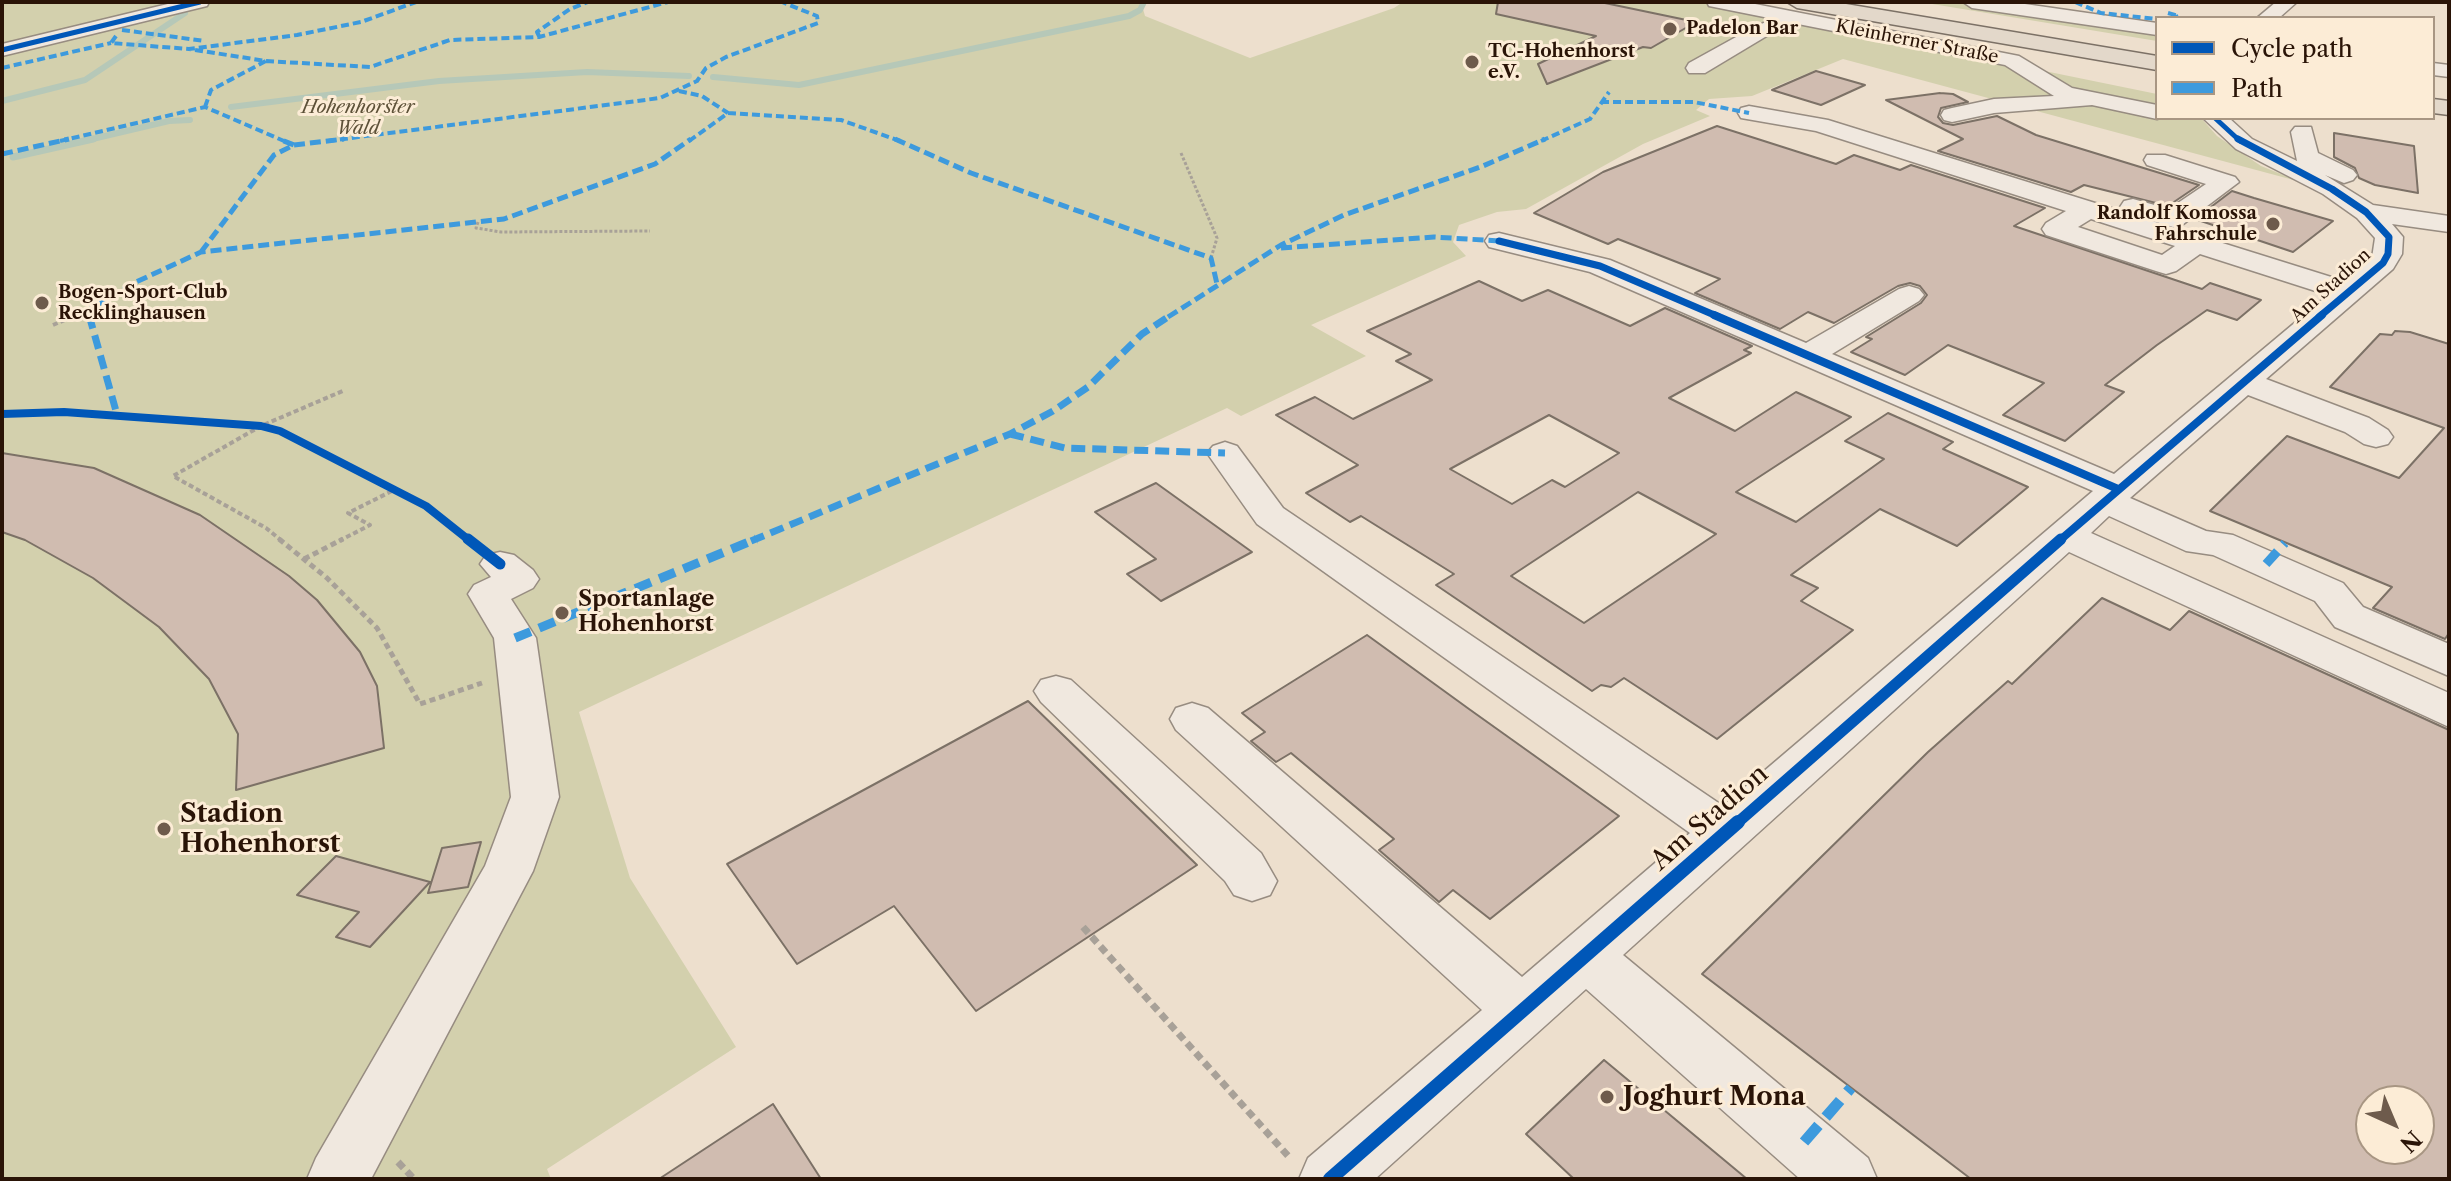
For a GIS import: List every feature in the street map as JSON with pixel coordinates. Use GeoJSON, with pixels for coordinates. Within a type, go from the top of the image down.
{"type":"FeatureCollection","features":[{"type":"Feature","properties":{"kind":"highway"},"geometry":{"type":"LineString","coordinates":[[1868,2],[2155,49]]}},
{"type":"Feature","properties":{"kind":"highway"},"geometry":{"type":"LineString","coordinates":[[1796,10],[2155,63]]}},
{"type":"Feature","properties":{"kind":"street"},"geometry":{"type":"LineString","coordinates":[[2,50],[200,2]]}},
{"type":"Feature","properties":{"kind":"street","name":"Kleinherner Straße"},"geometry":{"type":"LineString","coordinates":[[1716,2],[1796,10],[2012,60],[2065,93],[2155,112]]}},
{"type":"Feature","properties":{"kind":"street"},"geometry":{"type":"LineString","coordinates":[[1972,2],[2155,29]]}},
{"type":"Feature","properties":{"kind":"street"},"geometry":{"type":"LineString","coordinates":[[2270,16],[2288,2]]}},
{"type":"Feature","properties":{"kind":"street"},"geometry":{"type":"LineString","coordinates":[[1697,68],[1796,10]]}},
{"type":"Feature","properties":{"kind":"street"},"geometry":{"type":"LineString","coordinates":[[1952,115],[1994,106],[2092,100]]}},
{"type":"Feature","properties":{"kind":"street","name":"Am Stadion"},"geometry":{"type":"LineString","coordinates":[[1749,113],[1820,125],[2351,293]]}},
{"type":"Feature","properties":{"kind":"street","name":"Am Stadion"},"geometry":{"type":"LineString","coordinates":[[1314,1173],[1523,1012],[2112,495],[2383,263],[2388,254],[2389,237],[2366,212],[2332,189],[2244,144],[2217,120]]}},
{"type":"Feature","properties":{"kind":"street"},"geometry":{"type":"LineString","coordinates":[[2303,132],[2306,157],[2367,186],[2332,189]]}},
{"type":"Feature","properties":{"kind":"street"},"geometry":{"type":"LineString","coordinates":[[2156,160],[2226,182],[2173,219],[2098,197],[2050,233],[2166,265],[2196,244]]}},
{"type":"Feature","properties":{"kind":"street"},"geometry":{"type":"LineString","coordinates":[[2366,212],[2444,219]]}},
{"type":"Feature","properties":{"kind":"street"},"geometry":{"type":"LineString","coordinates":[[1499,241],[1600,266],[1808,355],[2112,495],[2200,543],[2219,543],[2329,592],[2349,617],[2449,661]]}},
{"type":"Feature","properties":{"kind":"street"},"geometry":{"type":"LineString","coordinates":[[1808,355],[1909,295]]}},
{"type":"Feature","properties":{"kind":"street"},"geometry":{"type":"LineString","coordinates":[[2243,382],[2357,425],[2376,437]]}},
{"type":"Feature","properties":{"kind":"street","name":"Am Stadion"},"geometry":{"type":"LineString","coordinates":[[1225,453],[1270,516],[1726,833]]}},
{"type":"Feature","properties":{"kind":"street"},"geometry":{"type":"LineString","coordinates":[[2065,536],[2449,711]]}},
{"type":"Feature","properties":{"kind":"street"},"geometry":{"type":"LineString","coordinates":[[338,1179],[508,871],[535,797],[515,638],[488,594],[519,579],[500,564]]}},
{"type":"Feature","properties":{"kind":"street"},"geometry":{"type":"LineString","coordinates":[[1056,691],[1243,867],[1252,881]]}},
{"type":"Feature","properties":{"kind":"street"},"geometry":{"type":"LineString","coordinates":[[1192,719],[1523,1012]]}},
{"type":"Feature","properties":{"kind":"street"},"geometry":{"type":"LineString","coordinates":[[1587,957],[1846,1179]]}},
{"type":"Feature","properties":{"kind":"path"},"geometry":{"type":"LineString","coordinates":[[1181,153],[1217,238],[1211,258]]}},
{"type":"Feature","properties":{"kind":"path"},"geometry":{"type":"LineString","coordinates":[[478,222],[476,228],[501,232],[650,231]]}},
{"type":"Feature","properties":{"kind":"path"},"geometry":{"type":"LineString","coordinates":[[53,325],[88,310]]}},
{"type":"Feature","properties":{"kind":"path"},"geometry":{"type":"LineString","coordinates":[[345,390],[261,426],[173,476],[266,528],[304,559],[377,628],[420,704],[521,669]]}},
{"type":"Feature","properties":{"kind":"path"},"geometry":{"type":"LineString","coordinates":[[304,559],[370,525],[348,513],[394,490]]}},
{"type":"Feature","properties":{"kind":"path"},"geometry":{"type":"LineString","coordinates":[[1083,927],[1314,1173]]}},
{"type":"Feature","properties":{"kind":"green space","name":"Hohenhorster Wald"},"geometry":{"type":"Polygon","coordinates":[[[2,2],[1141,2],[1145,16],[1250,58],[1394,8],[1403,2],[1707,2],[2155,94],[2155,120],[2203,120],[2217,136],[2261,166],[2301,182],[1843,59],[1752,96],[1709,99],[1696,110],[1710,116],[1643,144],[1526,209],[1497,212],[1459,225],[1453,242],[1466,256],[1311,325],[1366,356],[1241,416],[1227,408],[579,712],[630,878],[736,1047],[547,1169],[551,1179],[2,1179],[2,2]]]}},
{"type":"Feature","properties":{"kind":"green space"},"geometry":{"type":"Polygon","coordinates":[[[1920,2],[1980,2],[2155,27],[2155,41],[1920,2]]]}},
{"type":"Feature","properties":{"kind":"building"},"geometry":{"type":"Polygon","coordinates":[[[1498,2],[1600,2],[1696,22],[1651,48],[1643,47],[1547,84],[1538,64],[1596,36],[1496,14],[1498,2]]]}},
{"type":"Feature","properties":{"kind":"building"},"geometry":{"type":"Polygon","coordinates":[[[1816,71],[1865,85],[1821,105],[1772,90],[1816,71]]]}},
{"type":"Feature","properties":{"kind":"building"},"geometry":{"type":"Polygon","coordinates":[[[1953,94],[1968,102],[1941,108],[1938,117],[1943,123],[1953,125],[1997,116],[2036,135],[2199,185],[2168,206],[2084,185],[2071,192],[1938,151],[1963,139],[1886,100],[1953,94]]]}},
{"type":"Feature","properties":{"kind":"building"},"geometry":{"type":"Polygon","coordinates":[[[1717,126],[1836,164],[1854,155],[1900,170],[1911,165],[2045,208],[2014,226],[2202,289],[2210,283],[2261,300],[2237,320],[2207,310],[2157,345],[2105,385],[2124,392],[2065,441],[2003,415],[2044,383],[1948,345],[1905,375],[1851,352],[1872,339],[1866,337],[1921,303],[1927,295],[1920,286],[1910,283],[1898,286],[1834,323],[1808,312],[1780,329],[1695,293],[1720,279],[1618,239],[1608,244],[1534,213],[1603,172],[1717,126]]]}},
{"type":"Feature","properties":{"kind":"building"},"geometry":{"type":"Polygon","coordinates":[[[2334,133],[2414,146],[2418,193],[2375,185],[2359,178],[2355,168],[2334,157],[2334,133]]]}},
{"type":"Feature","properties":{"kind":"building","name":"Randolf Komossa Fahrschule"},"geometry":{"type":"Polygon","coordinates":[[[2232,191],[2333,221],[2293,252],[2195,219],[2232,191]]]}},
{"type":"Feature","properties":{"kind":"building"},"geometry":{"type":"Polygon","coordinates":[[[1479,281],[1522,301],[1548,290],[1630,326],[1665,308],[1752,346],[1744,350],[1751,353],[1669,398],[1735,431],[1796,392],[1851,417],[1736,492],[1796,522],[1884,459],[1845,441],[1888,413],[1953,442],[1943,449],[2028,487],[1957,546],[1880,509],[1791,575],[1818,588],[1801,601],[1853,630],[1717,739],[1624,678],[1611,687],[1601,685],[1592,691],[1436,585],[1454,574],[1361,516],[1350,522],[1306,493],[1358,465],[1276,415],[1315,397],[1353,419],[1432,380],[1396,361],[1411,354],[1367,331],[1479,281]],[[1549,415],[1450,469],[1512,504],[1552,480],[1565,487],[1619,453],[1549,415]],[[1638,492],[1511,576],[1584,623],[1716,534],[1638,492]]]}},
{"type":"Feature","properties":{"kind":"building"},"geometry":{"type":"Polygon","coordinates":[[[2395,331],[2410,332],[2449,344],[2449,633],[2445,639],[2373,608],[2392,587],[2210,511],[2287,436],[2399,478],[2444,428],[2330,387],[2380,334],[2392,335],[2395,331]]]}},
{"type":"Feature","properties":{"kind":"building"},"geometry":{"type":"Polygon","coordinates":[[[2,453],[94,468],[200,515],[289,576],[317,600],[360,652],[377,686],[384,748],[236,790],[238,734],[209,679],[159,627],[93,578],[25,540],[2,532],[2,453]]]}},
{"type":"Feature","properties":{"kind":"building"},"geometry":{"type":"Polygon","coordinates":[[[1156,483],[1252,552],[1161,601],[1127,574],[1156,559],[1095,512],[1156,483]]]}},
{"type":"Feature","properties":{"kind":"building"},"geometry":{"type":"Polygon","coordinates":[[[2102,598],[2170,630],[2189,611],[2449,730],[2449,1179],[1971,1179],[1702,974],[1928,752],[2008,681],[2012,684],[2102,598]]]}},
{"type":"Feature","properties":{"kind":"building"},"geometry":{"type":"Polygon","coordinates":[[[1367,635],[1619,816],[1490,919],[1453,890],[1439,902],[1379,850],[1394,839],[1291,753],[1276,762],[1251,741],[1265,732],[1242,713],[1367,635]]]}},
{"type":"Feature","properties":{"kind":"building"},"geometry":{"type":"Polygon","coordinates":[[[1028,701],[1197,865],[976,1011],[894,906],[797,964],[727,864],[1028,701]]]}},
{"type":"Feature","properties":{"kind":"building"},"geometry":{"type":"Polygon","coordinates":[[[481,842],[468,887],[428,893],[442,848],[481,842]]]}},
{"type":"Feature","properties":{"kind":"building"},"geometry":{"type":"Polygon","coordinates":[[[336,856],[430,882],[370,947],[336,937],[359,912],[297,895],[336,856]]]}},
{"type":"Feature","properties":{"kind":"building","name":"Joghurt Mona"},"geometry":{"type":"Polygon","coordinates":[[[1604,1060],[1747,1179],[1574,1179],[1526,1134],[1604,1060]]]}},
{"type":"Feature","properties":{"kind":"building"},"geometry":{"type":"Polygon","coordinates":[[[773,1104],[821,1179],[659,1179],[773,1104]]]}},
{"type":"Feature","properties":{"kind":"waterway"},"geometry":{"type":"LineString","coordinates":[[713,77],[799,85],[1129,16],[1140,10],[1144,2]]}},
{"type":"Feature","properties":{"kind":"waterway"},"geometry":{"type":"LineString","coordinates":[[2,101],[85,80],[185,13]]}},
{"type":"Feature","properties":{"kind":"waterway"},"geometry":{"type":"LineString","coordinates":[[231,107],[439,81],[587,72],[689,76]]}},
{"type":"Feature","properties":{"kind":"waterway"},"geometry":{"type":"LineString","coordinates":[[84,141],[169,121],[190,120]]}},
{"type":"Feature","properties":{"kind":"waterway"},"geometry":{"type":"LineString","coordinates":[[13,157],[93,139]]}},
{"type":"Feature","properties":{"kind":"marked path"},"geometry":{"type":"LineString","coordinates":[[205,107],[211,90],[266,61],[189,49],[297,35],[361,22],[416,2]]}},
{"type":"Feature","properties":{"kind":"marked path"},"geometry":{"type":"LineString","coordinates":[[539,36],[537,32],[570,9],[588,2]]}},
{"type":"Feature","properties":{"kind":"marked path"},"geometry":{"type":"LineString","coordinates":[[266,61],[370,67],[450,40],[539,37],[668,2]]}},
{"type":"Feature","properties":{"kind":"marked path"},"geometry":{"type":"LineString","coordinates":[[294,145],[660,98],[697,81],[706,68],[726,57],[818,23],[817,16],[782,2]]}},
{"type":"Feature","properties":{"kind":"marked path"},"geometry":{"type":"LineString","coordinates":[[2075,2],[2101,13],[2155,19]]}},
{"type":"Feature","properties":{"kind":"marked path"},"geometry":{"type":"LineString","coordinates":[[2168,13],[2179,16]]}},
{"type":"Feature","properties":{"kind":"marked path"},"geometry":{"type":"LineString","coordinates":[[122,30],[205,41]]}},
{"type":"Feature","properties":{"kind":"marked path"},"geometry":{"type":"LineString","coordinates":[[116,36],[111,43],[189,49]]}},
{"type":"Feature","properties":{"kind":"marked path"},"geometry":{"type":"LineString","coordinates":[[2,68],[111,43]]}},
{"type":"Feature","properties":{"kind":"marked path"},"geometry":{"type":"LineString","coordinates":[[679,91],[702,96],[728,113]]}},
{"type":"Feature","properties":{"kind":"marked path"},"geometry":{"type":"LineString","coordinates":[[515,638],[1010,434],[1053,411],[1088,387],[1142,334],[1281,245],[1344,215],[1483,166],[1590,119],[1609,92]]}},
{"type":"Feature","properties":{"kind":"marked path"},"geometry":{"type":"LineString","coordinates":[[1601,102],[1694,102],[1749,113]]}},
{"type":"Feature","properties":{"kind":"marked path"},"geometry":{"type":"LineString","coordinates":[[2,154],[205,107],[294,145],[274,155],[201,252]]}},
{"type":"Feature","properties":{"kind":"marked path"},"geometry":{"type":"LineString","coordinates":[[118,418],[88,310],[136,282],[201,252],[235,246],[504,219],[655,164],[728,113],[841,120],[916,146],[971,173],[1211,258],[1217,284]]}},
{"type":"Feature","properties":{"kind":"marked path"},"geometry":{"type":"LineString","coordinates":[[1281,248],[1434,237],[1499,241]]}},
{"type":"Feature","properties":{"kind":"marked path"},"geometry":{"type":"LineString","coordinates":[[1010,434],[1065,448],[1225,453]]}},
{"type":"Feature","properties":{"kind":"marked path"},"geometry":{"type":"LineString","coordinates":[[2266,564],[2285,543]]}},
{"type":"Feature","properties":{"kind":"marked path"},"geometry":{"type":"LineString","coordinates":[[1804,1142],[1851,1088]]}},
{"type":"Feature","properties":{"kind":"cycle path"},"geometry":{"type":"LineString","coordinates":[[2,50],[200,2]]}},
{"type":"Feature","properties":{"kind":"cycle path"},"geometry":{"type":"LineString","coordinates":[[1330,1179],[2118,489],[2383,263],[2388,254],[2389,237],[2366,212],[2332,189],[2244,144],[2217,120]]}},
{"type":"Feature","properties":{"kind":"cycle path"},"geometry":{"type":"LineString","coordinates":[[1499,241],[1600,266],[2118,489]]}},
{"type":"Feature","properties":{"kind":"cycle path"},"geometry":{"type":"LineString","coordinates":[[2,414],[64,412],[261,426],[280,431],[426,506],[500,564]]}},
{"type":"Feature","properties":{"kind":"place","name":"Padelon Bar"},"geometry":{"type":"Point","coordinates":[1670,29]}},
{"type":"Feature","properties":{"kind":"place","name":"TC-Hohenhorst e.V."},"geometry":{"type":"Point","coordinates":[1472,62]}},
{"type":"Feature","properties":{"kind":"place","name":"Randolf Komossa Fahrschule"},"geometry":{"type":"Point","coordinates":[2273,224]}},
{"type":"Feature","properties":{"kind":"place","name":"Bogen-Sport-Club Recklinghausen"},"geometry":{"type":"Point","coordinates":[42,303]}},
{"type":"Feature","properties":{"kind":"place","name":"Sportanlage Hohenhorst"},"geometry":{"type":"Point","coordinates":[562,613]}},
{"type":"Feature","properties":{"kind":"place","name":"Stadion Hohenhorst"},"geometry":{"type":"Point","coordinates":[164,829]}},
{"type":"Feature","properties":{"kind":"place","name":"Joghurt Mona"},"geometry":{"type":"Point","coordinates":[1607,1097]}}]}
